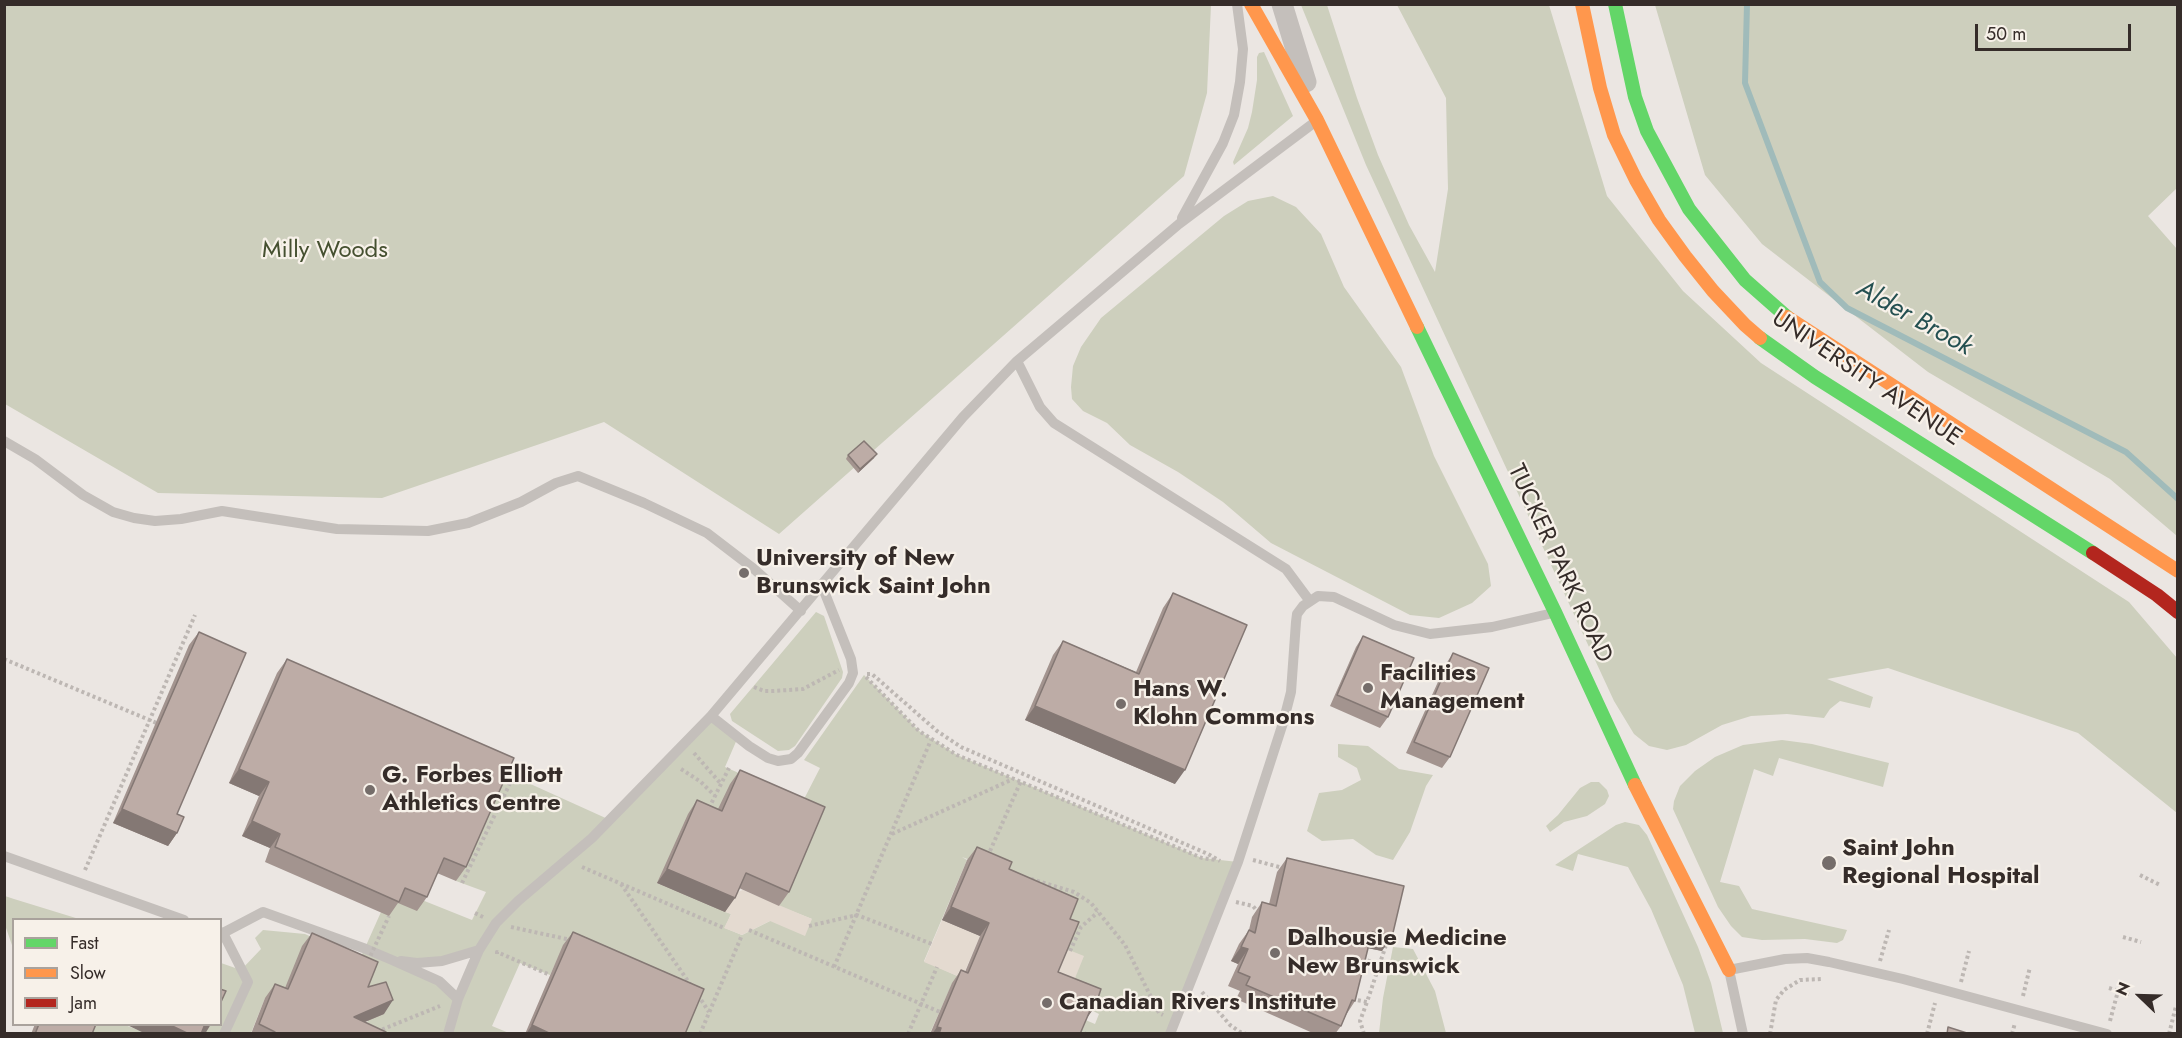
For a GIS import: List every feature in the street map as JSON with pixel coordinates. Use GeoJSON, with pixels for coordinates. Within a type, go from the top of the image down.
{"type":"FeatureCollection","features":[{"type":"Feature","properties":{"kind":"main road","name":"TUCKER PARK ROAD"},"geometry":{"type":"LineString","coordinates":[[1251,4],[1317,120],[1555,612],[1634,784],[1729,970]]}},
{"type":"Feature","properties":{"kind":"main road","name":"UNIVERSITY AVENUE"},"geometry":{"type":"LineString","coordinates":[[1582,4],[1600,88],[1614,135],[1636,180],[1659,220],[1685,256],[1713,291],[1745,325],[1815,377],[2108,563],[2157,595],[2178,612]]}},
{"type":"Feature","properties":{"kind":"main road","name":"UNIVERSITY AVENUE"},"geometry":{"type":"LineString","coordinates":[[1615,4],[1629,76],[1647,130],[1689,209],[1745,280],[1778,310],[1808,332],[2178,571]]}},
{"type":"Feature","properties":{"kind":"street","name":"TUCKER PARK ROAD"},"geometry":{"type":"LineString","coordinates":[[1282,4],[1317,120]]}},
{"type":"Feature","properties":{"kind":"lane"},"geometry":{"type":"LineString","coordinates":[[1179,224],[1223,143],[1234,115],[1243,50],[1237,4]]}},
{"type":"Feature","properties":{"kind":"lane"},"geometry":{"type":"LineString","coordinates":[[448,1034],[458,999],[478,950],[496,923],[518,901],[568,861],[711,716],[963,417],[1017,361],[1179,224],[1317,120]]}},
{"type":"Feature","properties":{"kind":"lane"},"geometry":{"type":"LineString","coordinates":[[1017,361],[1040,407],[1054,423],[1286,568],[1309,600]]}},
{"type":"Feature","properties":{"kind":"lane"},"geometry":{"type":"LineString","coordinates":[[4,441],[35,459],[83,495],[113,512],[155,521],[181,519],[222,511],[338,530],[428,531],[468,523],[521,502],[556,483],[578,476],[644,503],[707,533],[754,569],[801,611]]}},
{"type":"Feature","properties":{"kind":"lane"},"geometry":{"type":"LineString","coordinates":[[711,716],[768,758],[778,761],[791,759],[849,683],[853,674],[851,659],[822,586]]}},
{"type":"Feature","properties":{"kind":"lane"},"geometry":{"type":"LineString","coordinates":[[1170,1034],[1238,862],[1286,713],[1291,692],[1297,614],[1309,600],[1318,596],[1334,597],[1394,625],[1430,634],[1492,627],[1555,612]]}},
{"type":"Feature","properties":{"kind":"lane"},"geometry":{"type":"LineString","coordinates":[[4,856],[178,918]]}},
{"type":"Feature","properties":{"kind":"lane"},"geometry":{"type":"LineString","coordinates":[[224,1034],[248,982],[222,932],[263,912],[392,960],[439,981],[458,999]]}},
{"type":"Feature","properties":{"kind":"lane"},"geometry":{"type":"LineString","coordinates":[[392,960],[417,963],[442,962],[478,950]]}},
{"type":"Feature","properties":{"kind":"lane"},"geometry":{"type":"LineString","coordinates":[[1729,970],[1785,959],[1807,958],[1837,963],[2107,1034]]}},
{"type":"Feature","properties":{"kind":"lane","name":"TUCKER PARK ROAD"},"geometry":{"type":"LineString","coordinates":[[1729,970],[1743,1034]]}},
{"type":"Feature","properties":{"kind":"path"},"geometry":{"type":"LineString","coordinates":[[79,884],[195,615]]}},
{"type":"Feature","properties":{"kind":"path"},"geometry":{"type":"LineString","coordinates":[[4,659],[168,728]]}},
{"type":"Feature","properties":{"kind":"path"},"geometry":{"type":"LineString","coordinates":[[743,680],[764,691],[796,690],[808,687],[839,669],[872,674],[937,731],[961,747],[1220,861]]}},
{"type":"Feature","properties":{"kind":"path"},"geometry":{"type":"LineString","coordinates":[[864,674],[919,731],[957,755],[1202,858],[1238,862],[1252,860],[1291,870]]}},
{"type":"Feature","properties":{"kind":"path"},"geometry":{"type":"LineString","coordinates":[[834,967],[931,740]]}},
{"type":"Feature","properties":{"kind":"path"},"geometry":{"type":"LineString","coordinates":[[685,743],[721,784]]}},
{"type":"Feature","properties":{"kind":"path"},"geometry":{"type":"LineString","coordinates":[[669,760],[701,782],[715,796]]}},
{"type":"Feature","properties":{"kind":"path"},"geometry":{"type":"LineString","coordinates":[[708,810],[729,768]]}},
{"type":"Feature","properties":{"kind":"path"},"geometry":{"type":"LineString","coordinates":[[462,884],[514,775]]}},
{"type":"Feature","properties":{"kind":"path"},"geometry":{"type":"LineString","coordinates":[[891,834],[1014,778]]}},
{"type":"Feature","properties":{"kind":"path"},"geometry":{"type":"LineString","coordinates":[[990,851],[1021,782]]}},
{"type":"Feature","properties":{"kind":"path"},"geometry":{"type":"LineString","coordinates":[[568,861],[724,928]]}},
{"type":"Feature","properties":{"kind":"path"},"geometry":{"type":"LineString","coordinates":[[2140,875],[2160,885]]}},
{"type":"Feature","properties":{"kind":"path"},"geometry":{"type":"LineString","coordinates":[[1024,878],[1074,892],[1091,903],[1125,945],[1159,1013],[1175,1021]]}},
{"type":"Feature","properties":{"kind":"path"},"geometry":{"type":"LineString","coordinates":[[621,884],[709,1012]]}},
{"type":"Feature","properties":{"kind":"path"},"geometry":{"type":"LineString","coordinates":[[1246,905],[1258,910],[1260,918]]}},
{"type":"Feature","properties":{"kind":"path"},"geometry":{"type":"LineString","coordinates":[[1070,951],[1081,927],[1098,912]]}},
{"type":"Feature","properties":{"kind":"path"},"geometry":{"type":"LineString","coordinates":[[475,913],[496,923],[579,942]]}},
{"type":"Feature","properties":{"kind":"path"},"geometry":{"type":"LineString","coordinates":[[809,926],[857,915],[932,944]]}},
{"type":"Feature","properties":{"kind":"path"},"geometry":{"type":"LineString","coordinates":[[367,963],[389,916]]}},
{"type":"Feature","properties":{"kind":"path"},"geometry":{"type":"LineString","coordinates":[[749,930],[940,1012]]}},
{"type":"Feature","properties":{"kind":"path"},"geometry":{"type":"LineString","coordinates":[[1876,973],[1889,930]]}},
{"type":"Feature","properties":{"kind":"path"},"geometry":{"type":"LineString","coordinates":[[1362,1033],[1360,1021],[1380,966],[1389,932]]}},
{"type":"Feature","properties":{"kind":"path"},"geometry":{"type":"LineString","coordinates":[[700,1034],[742,935]]}},
{"type":"Feature","properties":{"kind":"path"},"geometry":{"type":"LineString","coordinates":[[2123,937],[2141,942]]}},
{"type":"Feature","properties":{"kind":"path"},"geometry":{"type":"LineString","coordinates":[[1362,958],[1380,966]]}},
{"type":"Feature","properties":{"kind":"path"},"geometry":{"type":"LineString","coordinates":[[908,1034],[937,967]]}},
{"type":"Feature","properties":{"kind":"path"},"geometry":{"type":"LineString","coordinates":[[1192,980],[1230,1025],[1246,1034]]}},
{"type":"Feature","properties":{"kind":"path"},"geometry":{"type":"LineString","coordinates":[[1770,1034],[1776,1000],[1784,990],[1800,980],[1833,981]]}},
{"type":"Feature","properties":{"kind":"path"},"geometry":{"type":"LineString","coordinates":[[2109,988],[2132,994]]}},
{"type":"Feature","properties":{"kind":"path"},"geometry":{"type":"LineString","coordinates":[[2107,1034],[2118,991]]}},
{"type":"Feature","properties":{"kind":"path"},"geometry":{"type":"LineString","coordinates":[[691,993],[700,998]]}},
{"type":"Feature","properties":{"kind":"path"},"geometry":{"type":"LineString","coordinates":[[1344,997],[1367,1002]]}},
{"type":"Feature","properties":{"kind":"path"},"geometry":{"type":"LineString","coordinates":[[2169,1034],[2176,1006]]}},
{"type":"Feature","properties":{"kind":"path"},"geometry":{"type":"LineString","coordinates":[[1078,1030],[1086,1034]]}},
{"type":"Feature","properties":{"kind":"green space","name":"Milly Woods"},"geometry":{"type":"Polygon","coordinates":[[[5,5],[1211,5],[1207,93],[1184,176],[779,534],[604,422],[382,498],[158,493],[5,404],[5,5]]]}},
{"type":"Feature","properties":{"kind":"green space"},"geometry":{"type":"Polygon","coordinates":[[[1301,5],[1327,5],[1378,155],[1409,225],[1435,272],[1448,189],[1446,98],[1397,5],[1549,5],[1607,196],[1683,291],[1761,363],[2129,602],[2177,658],[2177,813],[2078,733],[1888,668],[1827,679],[1873,697],[1870,708],[1840,701],[1824,718],[1787,714],[1751,716],[1722,725],[1686,745],[1667,750],[1649,746],[1634,734],[1614,701],[1366,165],[1301,5]]]}},
{"type":"Feature","properties":{"kind":"green space"},"geometry":{"type":"Polygon","coordinates":[[[1655,5],[2177,5],[2177,188],[2148,216],[2177,249],[2177,536],[2110,479],[1928,372],[1762,244],[1705,175],[1655,5]]]}},
{"type":"Feature","properties":{"kind":"green space"},"geometry":{"type":"Polygon","coordinates":[[[1264,52],[1293,116],[1234,165],[1233,162],[1248,128],[1252,112],[1257,80],[1257,57],[1259,53],[1264,52]]]}},
{"type":"Feature","properties":{"kind":"green space"},"geometry":{"type":"Polygon","coordinates":[[[1273,196],[1296,207],[1321,234],[1344,287],[1401,367],[1434,456],[1488,564],[1491,586],[1472,603],[1439,618],[1410,615],[1271,543],[1223,502],[1178,472],[1130,445],[1107,423],[1083,411],[1072,399],[1073,366],[1081,347],[1101,318],[1224,216],[1248,201],[1273,196]]]}},
{"type":"Feature","properties":{"kind":"green space"},"geometry":{"type":"Polygon","coordinates":[[[816,612],[824,616],[843,672],[842,678],[795,746],[789,750],[778,751],[732,721],[730,714],[816,612]]]}},
{"type":"Feature","properties":{"kind":"green space"},"geometry":{"type":"Polygon","coordinates":[[[864,675],[919,731],[957,755],[1202,858],[1238,862],[1170,1033],[1076,1033],[1083,1019],[1095,1024],[1099,1014],[1069,993],[1064,948],[1012,875],[962,857],[967,860],[924,961],[962,978],[952,984],[930,1033],[681,1033],[564,945],[550,975],[520,963],[492,1026],[509,1033],[363,1033],[368,1020],[384,1014],[279,1002],[265,998],[251,1033],[204,1034],[208,1026],[222,1026],[222,963],[241,970],[261,949],[255,938],[263,930],[305,934],[360,959],[381,912],[395,902],[422,900],[472,920],[486,892],[456,881],[504,772],[610,820],[711,716],[738,737],[725,767],[803,801],[820,768],[804,760],[864,675]],[[714,819],[657,883],[731,914],[725,928],[742,935],[770,921],[812,919],[779,906],[815,821],[714,819]],[[478,950],[417,963],[395,961],[442,985],[458,998],[478,950]]]}},
{"type":"Feature","properties":{"kind":"green space"},"geometry":{"type":"Polygon","coordinates":[[[1782,740],[1812,744],[1889,763],[1883,787],[1779,758],[1773,776],[1754,769],[1720,882],[1739,886],[1752,909],[1847,930],[1843,940],[1837,943],[1805,939],[1762,940],[1742,937],[1718,907],[1673,809],[1680,786],[1695,771],[1715,757],[1743,745],[1782,740]]]}},
{"type":"Feature","properties":{"kind":"green space"},"geometry":{"type":"Polygon","coordinates":[[[1338,744],[1368,746],[1399,769],[1433,775],[1426,786],[1410,832],[1393,860],[1376,855],[1353,839],[1322,841],[1307,831],[1319,793],[1342,790],[1361,780],[1357,768],[1338,757],[1338,744]]]}},
{"type":"Feature","properties":{"kind":"green space"},"geometry":{"type":"Polygon","coordinates":[[[1591,782],[1599,782],[1607,790],[1609,796],[1605,804],[1587,816],[1564,822],[1550,832],[1546,826],[1580,788],[1591,782]]]}},
{"type":"Feature","properties":{"kind":"green space"},"geometry":{"type":"Polygon","coordinates":[[[1625,822],[1639,825],[1647,835],[1698,947],[1711,983],[1723,1033],[1695,1033],[1683,985],[1651,909],[1628,867],[1578,854],[1573,871],[1555,865],[1616,825],[1625,822]]]}},
{"type":"Feature","properties":{"kind":"green space"},"geometry":{"type":"Polygon","coordinates":[[[5,896],[76,918],[12,918],[12,945],[5,925],[5,896]]]}},
{"type":"Feature","properties":{"kind":"green space"},"geometry":{"type":"Polygon","coordinates":[[[1393,947],[1413,949],[1435,991],[1446,1033],[1379,1033],[1393,947]]]}},
{"type":"Feature","properties":{"kind":"green space"},"geometry":{"type":"Polygon","coordinates":[[[91,1026],[128,1026],[146,1033],[88,1034],[91,1026]]]}},
{"type":"Feature","properties":{"kind":"shaded area"},"geometry":{"type":"Polygon","coordinates":[[[743,890],[812,919],[805,936],[770,921],[742,935],[724,928],[731,914],[725,912],[733,894],[743,890]]]}},
{"type":"Feature","properties":{"kind":"shaded area"},"geometry":{"type":"Polygon","coordinates":[[[942,920],[980,936],[962,978],[924,962],[942,920]]]}},
{"type":"Feature","properties":{"kind":"shaded area"},"geometry":{"type":"Polygon","coordinates":[[[1064,948],[1084,956],[1069,993],[1049,985],[1064,948]]]}},
{"type":"Feature","properties":{"kind":"building"},"geometry":{"type":"Polygon","coordinates":[[[864,441],[877,454],[860,469],[848,455],[864,441]]]}},
{"type":"Feature","properties":{"kind":"building","name":"Hans W. Klohn Commons"},"geometry":{"type":"Polygon","coordinates":[[[1173,593],[1247,625],[1185,770],[1035,706],[1063,641],[1139,674],[1173,593]]]}},
{"type":"Feature","properties":{"kind":"building"},"geometry":{"type":"Polygon","coordinates":[[[199,632],[246,653],[177,814],[184,817],[177,833],[122,809],[199,632]]]}},
{"type":"Feature","properties":{"kind":"building","name":"Facilities Management"},"geometry":{"type":"Polygon","coordinates":[[[1363,636],[1414,658],[1388,717],[1337,695],[1363,636]]]}},
{"type":"Feature","properties":{"kind":"building"},"geometry":{"type":"Polygon","coordinates":[[[1453,653],[1489,668],[1450,757],[1414,742],[1453,653]]]}},
{"type":"Feature","properties":{"kind":"building","name":"G. Forbes Elliott Athletics Centre"},"geometry":{"type":"Polygon","coordinates":[[[287,659],[514,758],[466,867],[444,858],[427,897],[405,888],[399,902],[275,847],[280,834],[252,821],[269,782],[239,769],[287,659]]]}},
{"type":"Feature","properties":{"kind":"building"},"geometry":{"type":"Polygon","coordinates":[[[740,770],[825,807],[789,892],[746,873],[735,898],[667,869],[697,800],[722,811],[740,770]]]}},
{"type":"Feature","properties":{"kind":"building"},"geometry":{"type":"Polygon","coordinates":[[[977,847],[1012,862],[1009,869],[1078,899],[1070,919],[1079,922],[1058,972],[1101,989],[1095,1007],[1092,1006],[1080,1034],[939,1034],[941,1028],[937,1027],[961,970],[968,973],[989,923],[951,907],[977,847]]]}},
{"type":"Feature","properties":{"kind":"building","name":"Dalhousie Medicine New Brunswick"},"geometry":{"type":"Polygon","coordinates":[[[1287,858],[1404,886],[1392,937],[1372,932],[1355,1001],[1352,1000],[1341,1026],[1246,985],[1250,977],[1238,972],[1248,949],[1241,947],[1249,930],[1255,933],[1262,902],[1276,906],[1287,858]]]}},
{"type":"Feature","properties":{"kind":"building"},"geometry":{"type":"Polygon","coordinates":[[[573,932],[704,989],[685,1034],[551,1034],[532,1025],[573,932]]]}},
{"type":"Feature","properties":{"kind":"building"},"geometry":{"type":"Polygon","coordinates":[[[312,933],[378,962],[368,987],[386,982],[393,1000],[354,1017],[386,1034],[274,1034],[275,1032],[259,1024],[275,984],[288,989],[312,933]]]}},
{"type":"Feature","properties":{"kind":"building"},"geometry":{"type":"Polygon","coordinates":[[[38,1026],[95,1026],[92,1034],[35,1034],[38,1026]]]}},
{"type":"Feature","properties":{"kind":"building"},"geometry":{"type":"Polygon","coordinates":[[[172,1026],[204,1026],[201,1034],[189,1034],[172,1026]]]}},
{"type":"Feature","properties":{"kind":"building"},"geometry":{"type":"Polygon","coordinates":[[[1948,1027],[1970,1034],[1947,1034],[1948,1027]]]}},
{"type":"Feature","properties":{"kind":"waterway","name":"Alder Brook"},"geometry":{"type":"LineString","coordinates":[[1747,4],[1745,83],[1820,282],[1847,308],[2126,452],[2178,499]]}},
{"type":"Feature","properties":{"kind":"traffic: fast"},"geometry":{"type":"LineString","coordinates":[[1615,4],[1635,97],[1647,131],[1689,209],[1745,280],[1787,317]]}},
{"type":"Feature","properties":{"kind":"traffic: fast"},"geometry":{"type":"LineString","coordinates":[[1417,327],[1555,612],[1635,785]]}},
{"type":"Feature","properties":{"kind":"traffic: fast"},"geometry":{"type":"LineString","coordinates":[[1760,338],[1815,377],[2093,553]]}},
{"type":"Feature","properties":{"kind":"traffic: slow"},"geometry":{"type":"LineString","coordinates":[[1251,4],[1317,120],[1417,327]]}},
{"type":"Feature","properties":{"kind":"traffic: slow"},"geometry":{"type":"LineString","coordinates":[[1582,4],[1600,88],[1614,135],[1636,180],[1659,220],[1685,256],[1713,291],[1760,338]]}},
{"type":"Feature","properties":{"kind":"traffic: slow"},"geometry":{"type":"LineString","coordinates":[[1787,317],[2178,571]]}},
{"type":"Feature","properties":{"kind":"traffic: slow"},"geometry":{"type":"LineString","coordinates":[[1635,785],[1729,970]]}},
{"type":"Feature","properties":{"kind":"traffic: jam"},"geometry":{"type":"LineString","coordinates":[[2093,553],[2157,595],[2178,612]]}},
{"type":"Feature","properties":{"kind":"place","name":"University of New Brunswick Saint John"},"geometry":{"type":"Point","coordinates":[744,573]}},
{"type":"Feature","properties":{"kind":"place","name":"Facilities Management"},"geometry":{"type":"Point","coordinates":[1368,688]}},
{"type":"Feature","properties":{"kind":"place","name":"Hans W. Klohn Commons"},"geometry":{"type":"Point","coordinates":[1121,704]}},
{"type":"Feature","properties":{"kind":"place","name":"G. Forbes Elliott Athletics Centre"},"geometry":{"type":"Point","coordinates":[370,790]}},
{"type":"Feature","properties":{"kind":"place","name":"Saint John Regional Hospital"},"geometry":{"type":"Point","coordinates":[1829,863]}},
{"type":"Feature","properties":{"kind":"place","name":"Dalhousie Medicine New Brunswick"},"geometry":{"type":"Point","coordinates":[1275,953]}},
{"type":"Feature","properties":{"kind":"place","name":"Canadian Rivers Institute"},"geometry":{"type":"Point","coordinates":[1047,1003]}}]}
